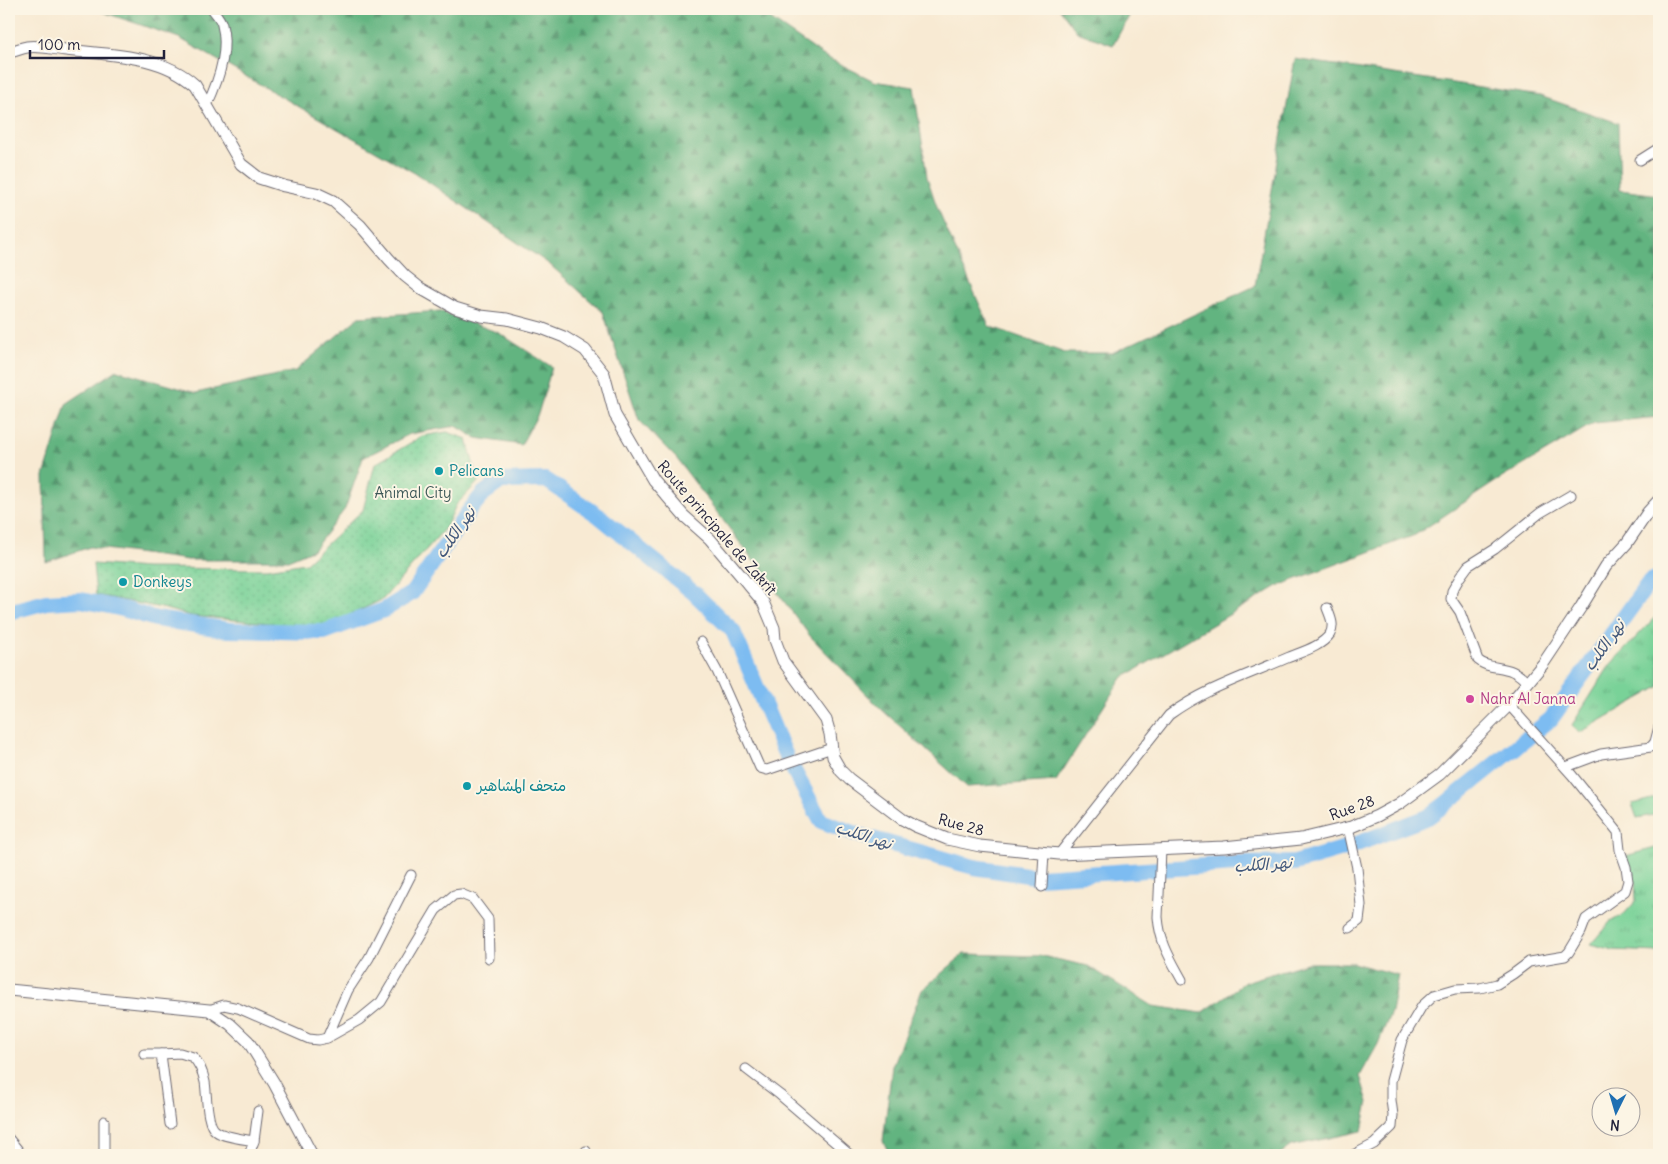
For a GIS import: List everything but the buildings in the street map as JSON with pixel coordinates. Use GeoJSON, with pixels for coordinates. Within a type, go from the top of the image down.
{"type":"FeatureCollection","features":[{"type":"Feature","properties":{"kind":"street"},"geometry":{"type":"LineString","coordinates":[[207,104],[217,82],[224,54],[222,25],[212,9]]}},
{"type":"Feature","properties":{"kind":"street"},"geometry":{"type":"LineString","coordinates":[[9,52],[29,47],[116,56],[150,62],[166,67],[186,77],[195,85],[207,104]]}},
{"type":"Feature","properties":{"kind":"street","name":"Route principale de Zakrît"},"geometry":{"type":"LineString","coordinates":[[207,104],[241,164],[259,178],[316,194],[333,201],[360,225],[405,276],[420,288],[455,308],[481,316],[507,319],[541,328],[564,337],[585,350],[604,374],[615,415],[653,480],[683,515],[716,546],[763,602],[774,628],[775,640],[783,661],[826,720],[836,765],[849,779],[914,826]]}},
{"type":"Feature","properties":{"kind":"street"},"geometry":{"type":"LineString","coordinates":[[1640,160],[1659,148]]}},
{"type":"Feature","properties":{"kind":"street"},"geometry":{"type":"LineString","coordinates":[[1527,684],[1517,673],[1505,668],[1484,664],[1478,660],[1460,612],[1451,599],[1451,594],[1468,566],[1495,549],[1540,513],[1571,495]]}},
{"type":"Feature","properties":{"kind":"street","name":"Rue 28"},"geometry":{"type":"LineString","coordinates":[[914,826],[947,839],[980,846],[1044,855],[1224,847],[1270,843],[1349,831],[1421,789],[1440,774],[1509,706],[1527,684],[1581,607],[1606,566],[1659,500]]}},
{"type":"Feature","properties":{"kind":"street"},"geometry":{"type":"LineString","coordinates":[[1059,854],[1169,715],[1218,687],[1309,649],[1324,640],[1332,630],[1332,623],[1327,608]]}},
{"type":"Feature","properties":{"kind":"street"},"geometry":{"type":"LineString","coordinates":[[701,642],[717,671],[760,768],[767,770],[832,748]]}},
{"type":"Feature","properties":{"kind":"street"},"geometry":{"type":"LineString","coordinates":[[1353,1155],[1374,1144],[1392,1127],[1393,1115],[1390,1100],[1390,1081],[1402,1040],[1422,1006],[1434,995],[1455,989],[1480,988],[1497,984],[1529,962],[1565,956],[1581,932],[1586,919],[1625,891],[1628,881],[1626,867],[1620,850],[1618,832],[1566,767],[1509,706]]}},
{"type":"Feature","properties":{"kind":"street"},"geometry":{"type":"LineString","coordinates":[[1566,767],[1601,754],[1651,747],[1655,742],[1659,727]]}},
{"type":"Feature","properties":{"kind":"street"},"geometry":{"type":"LineString","coordinates":[[1349,831],[1357,868],[1361,905],[1358,923],[1350,928]]}},
{"type":"Feature","properties":{"kind":"street"},"geometry":{"type":"LineString","coordinates":[[1161,850],[1159,928],[1163,946],[1182,980]]}},
{"type":"Feature","properties":{"kind":"street"},"geometry":{"type":"LineString","coordinates":[[1042,887],[1044,855]]}},
{"type":"Feature","properties":{"kind":"street"},"geometry":{"type":"LineString","coordinates":[[327,1038],[348,990],[369,958],[411,875]]}},
{"type":"Feature","properties":{"kind":"street"},"geometry":{"type":"LineString","coordinates":[[9,990],[209,1010],[224,1005],[250,1013],[309,1039],[318,1040],[327,1038],[359,1020],[381,1002],[436,910],[454,895],[461,894],[472,899],[488,919],[488,958]]}},
{"type":"Feature","properties":{"kind":"street"},"geometry":{"type":"LineString","coordinates":[[209,1010],[230,1024],[248,1041],[274,1082],[312,1155]]}},
{"type":"Feature","properties":{"kind":"street"},"geometry":{"type":"LineString","coordinates":[[144,1054],[180,1053],[197,1060],[205,1081],[212,1128],[217,1133],[254,1141]]}},
{"type":"Feature","properties":{"kind":"street"},"geometry":{"type":"LineString","coordinates":[[161,1054],[170,1124]]}},
{"type":"Feature","properties":{"kind":"street"},"geometry":{"type":"LineString","coordinates":[[746,1069],[780,1095],[850,1155]]}},
{"type":"Feature","properties":{"kind":"street"},"geometry":{"type":"LineString","coordinates":[[249,1155],[254,1141],[258,1111]]}},
{"type":"Feature","properties":{"kind":"street"},"geometry":{"type":"LineString","coordinates":[[104,1121],[104,1155]]}},
{"type":"Feature","properties":{"kind":"street"},"geometry":{"type":"LineString","coordinates":[[9,1139],[22,1155]]}},
{"type":"Feature","properties":{"kind":"green space"},"geometry":{"type":"Polygon","coordinates":[[[94,9],[756,9],[824,56],[874,81],[914,87],[927,177],[938,210],[989,326],[1065,353],[1112,353],[1255,286],[1295,59],[1540,96],[1618,123],[1620,190],[1659,195],[1659,417],[1594,423],[1495,482],[1415,535],[1278,586],[1122,678],[1056,781],[967,787],[880,708],[810,636],[677,459],[639,420],[603,312],[549,264],[418,175],[179,38],[94,9]]]}},
{"type":"Feature","properties":{"kind":"green space"},"geometry":{"type":"Polygon","coordinates":[[[1060,9],[1133,9],[1113,45],[1077,32],[1060,9]]]}},
{"type":"Feature","properties":{"kind":"green space"},"geometry":{"type":"Polygon","coordinates":[[[440,311],[499,333],[552,367],[538,414],[521,445],[476,438],[456,426],[410,434],[363,458],[345,509],[314,549],[288,560],[188,560],[90,547],[46,562],[44,476],[66,404],[117,370],[196,393],[295,371],[359,317],[440,311]]]}},
{"type":"Feature","properties":{"kind":"green space","name":"Animal City"},"geometry":{"type":"Polygon","coordinates":[[[447,432],[467,439],[478,482],[456,505],[446,527],[383,599],[324,628],[192,616],[96,595],[93,564],[146,568],[267,569],[306,563],[363,510],[375,464],[422,436],[447,432]]]}},
{"type":"Feature","properties":{"kind":"green space"},"geometry":{"type":"Polygon","coordinates":[[[1659,613],[1659,687],[1579,733],[1572,725],[1610,665],[1659,613]]]}},
{"type":"Feature","properties":{"kind":"green space"},"geometry":{"type":"Polygon","coordinates":[[[1659,797],[1659,814],[1637,818],[1632,804],[1659,797]]]}},
{"type":"Feature","properties":{"kind":"green space"},"geometry":{"type":"Polygon","coordinates":[[[1659,847],[1659,952],[1613,950],[1591,944],[1610,922],[1624,914],[1636,901],[1635,882],[1625,856],[1659,847]]]}},
{"type":"Feature","properties":{"kind":"green space"},"geometry":{"type":"Polygon","coordinates":[[[964,954],[1042,956],[1088,966],[1153,1006],[1202,1013],[1245,982],[1307,963],[1353,963],[1398,975],[1391,1012],[1378,1044],[1360,1076],[1368,1102],[1362,1131],[1291,1146],[1278,1155],[1056,1155],[979,1151],[957,1155],[890,1155],[883,1141],[892,1066],[922,990],[964,954]]]}},
{"type":"Feature","properties":{"kind":"waterway","name":"نهر الكلب"},"geometry":{"type":"LineString","coordinates":[[9,612],[46,602],[81,600],[123,609],[156,619],[229,630],[324,632],[384,610],[412,593],[469,511],[483,494],[501,481],[546,480],[599,516],[694,593],[733,631],[786,756]]}},
{"type":"Feature","properties":{"kind":"waterway","name":"نهر الكلب"},"geometry":{"type":"LineString","coordinates":[[793,769],[821,821],[862,836],[974,867],[1040,877],[1236,864],[1295,863],[1346,848],[1428,817],[1444,805],[1551,719],[1650,581],[1659,577]]}},
{"type":"Feature","properties":{"kind":"place","name":"Pelicans"},"geometry":{"type":"Point","coordinates":[439,471]}},
{"type":"Feature","properties":{"kind":"place","name":"Donkeys"},"geometry":{"type":"Point","coordinates":[123,582]}},
{"type":"Feature","properties":{"kind":"place","name":"Nahr Al Janna"},"geometry":{"type":"Point","coordinates":[1470,699]}},
{"type":"Feature","properties":{"kind":"place","name":"متحف المشاهير"},"geometry":{"type":"Point","coordinates":[467,786]}}]}
